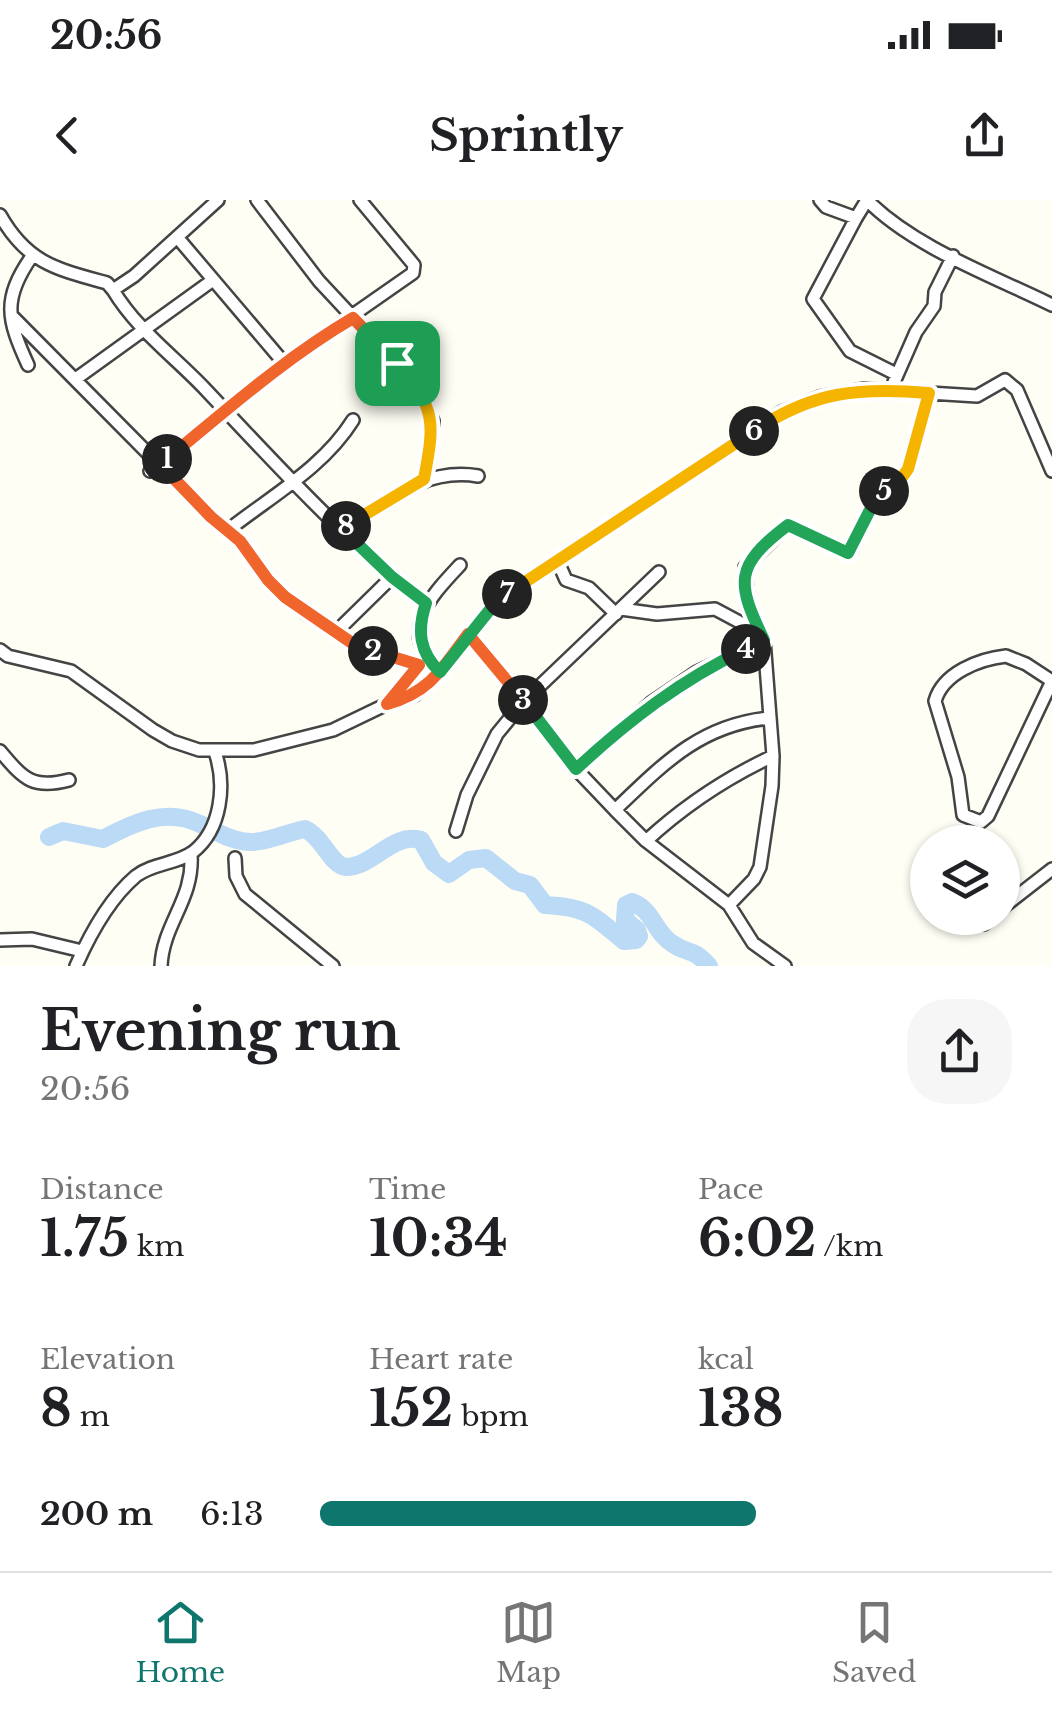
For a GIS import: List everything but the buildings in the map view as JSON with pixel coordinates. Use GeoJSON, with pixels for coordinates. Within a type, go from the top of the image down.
{"type":"FeatureCollection","features":[{"type":"Feature","properties":{"kind":"street"},"geometry":{"type":"LineString","coordinates":[[113,290],[218,200]]}},
{"type":"Feature","properties":{"kind":"street"},"geometry":{"type":"LineString","coordinates":[[257,200],[353,318],[397,363],[425,402],[433,420],[424,479]]}},
{"type":"Feature","properties":{"kind":"street"},"geometry":{"type":"LineString","coordinates":[[155,468],[223,409],[415,270],[360,200]]}},
{"type":"Feature","properties":{"kind":"street"},"geometry":{"type":"LineString","coordinates":[[820,200],[856,218]]}},
{"type":"Feature","properties":{"kind":"street"},"geometry":{"type":"LineString","coordinates":[[896,374],[850,351],[814,299],[867,200],[886,220],[1052,304]]}},
{"type":"Feature","properties":{"kind":"street"},"geometry":{"type":"LineString","coordinates":[[0,215],[32,256],[48,265],[107,283],[142,329],[293,481],[392,577],[426,603]]}},
{"type":"Feature","properties":{"kind":"street"},"geometry":{"type":"LineString","coordinates":[[176,237],[284,363]]}},
{"type":"Feature","properties":{"kind":"street"},"geometry":{"type":"LineString","coordinates":[[28,365],[14,330],[10,294],[32,256]]}},
{"type":"Feature","properties":{"kind":"street"},"geometry":{"type":"LineString","coordinates":[[892,390],[916,332],[934,306],[935,292],[953,256]]}},
{"type":"Feature","properties":{"kind":"street"},"geometry":{"type":"LineString","coordinates":[[77,378],[213,280]]}},
{"type":"Feature","properties":{"kind":"street"},"geometry":{"type":"LineString","coordinates":[[13,316],[77,378],[155,468],[248,550],[285,597],[370,650],[423,662],[440,672]]}},
{"type":"Feature","properties":{"kind":"street"},"geometry":{"type":"LineString","coordinates":[[0,651],[71,671],[172,742],[216,752],[254,750],[333,730],[387,704],[415,696],[440,672],[496,602],[782,412],[820,397],[865,389],[977,396],[1004,380],[1011,382],[1052,469]]}},
{"type":"Feature","properties":{"kind":"street"},"geometry":{"type":"LineString","coordinates":[[730,905],[754,879],[760,866],[774,756],[762,636],[748,601],[745,567],[788,525],[844,552],[851,550],[875,500],[908,469],[929,393]]}},
{"type":"Feature","properties":{"kind":"street"},"geometry":{"type":"LineString","coordinates":[[228,530],[340,440],[353,420]]}},
{"type":"Feature","properties":{"kind":"street"},"geometry":{"type":"LineString","coordinates":[[342,529],[424,479],[456,472],[478,476]]}},
{"type":"Feature","properties":{"kind":"street"},"geometry":{"type":"LineString","coordinates":[[558,562],[566,580],[589,588],[619,612],[658,614],[715,609],[762,636]]}},
{"type":"Feature","properties":{"kind":"street"},"geometry":{"type":"LineString","coordinates":[[387,704],[423,662],[420,629],[426,603],[460,565]]}},
{"type":"Feature","properties":{"kind":"street"},"geometry":{"type":"LineString","coordinates":[[456,831],[487,750],[524,701],[659,572]]}},
{"type":"Feature","properties":{"kind":"street"},"geometry":{"type":"LineString","coordinates":[[336,632],[392,577]]}},
{"type":"Feature","properties":{"kind":"street"},"geometry":{"type":"LineString","coordinates":[[468,634],[576,769],[615,810],[646,840],[730,905],[754,943],[784,966]]}},
{"type":"Feature","properties":{"kind":"street"},"geometry":{"type":"LineString","coordinates":[[576,769],[651,704],[697,672],[762,636]]}},
{"type":"Feature","properties":{"kind":"street"},"geometry":{"type":"LineString","coordinates":[[1006,656],[1052,681],[988,816],[981,822],[963,814],[958,777],[935,701],[939,690],[976,662],[1006,656]]}},
{"type":"Feature","properties":{"kind":"street"},"geometry":{"type":"LineString","coordinates":[[615,810],[679,751],[731,724],[769,718]]}},
{"type":"Feature","properties":{"kind":"street"},"geometry":{"type":"LineString","coordinates":[[0,750],[31,782],[42,785],[69,780]]}},
{"type":"Feature","properties":{"kind":"street"},"geometry":{"type":"LineString","coordinates":[[76,966],[124,888],[156,864],[191,854],[202,842],[222,789],[223,774],[216,752]]}},
{"type":"Feature","properties":{"kind":"street"},"geometry":{"type":"LineString","coordinates":[[646,840],[704,794],[774,756]]}},
{"type":"Feature","properties":{"kind":"street"},"geometry":{"type":"LineString","coordinates":[[161,966],[164,941],[189,890],[191,854]]}},
{"type":"Feature","properties":{"kind":"street"},"geometry":{"type":"LineString","coordinates":[[235,858],[236,876],[245,894],[333,966]]}},
{"type":"Feature","properties":{"kind":"street"},"geometry":{"type":"LineString","coordinates":[[1020,894],[1052,868]]}},
{"type":"Feature","properties":{"kind":"street"},"geometry":{"type":"LineString","coordinates":[[0,940],[32,939],[82,951]]}},
{"type":"Feature","properties":{"kind":"waterway"},"geometry":{"type":"LineString","coordinates":[[49,837],[63,831],[103,839],[162,817],[187,819],[244,842],[305,829],[336,862],[346,867],[365,862],[401,841],[421,840],[434,863],[449,874],[469,860],[486,858],[515,881],[530,885],[545,905],[589,914],[624,941],[639,936],[625,920],[626,905],[632,902],[645,910],[667,939],[709,966]]}},
{"type":"Feature","properties":{"kind":"route"},"geometry":{"type":"LineString","coordinates":[[397,363],[353,318],[223,409],[160,464],[240,541],[268,580],[305,613],[352,643],[419,665],[387,704],[415,696],[440,672],[468,634],[506,676],[576,769],[616,732],[697,672],[764,640],[748,601],[744,572],[785,527],[791,526],[844,552],[851,550],[875,500],[908,469],[929,393],[865,389],[820,397],[782,412],[496,602],[468,634],[440,672],[426,658],[422,644],[420,629],[426,603],[342,529],[424,479],[433,420],[416,385],[397,363]]}}]}
